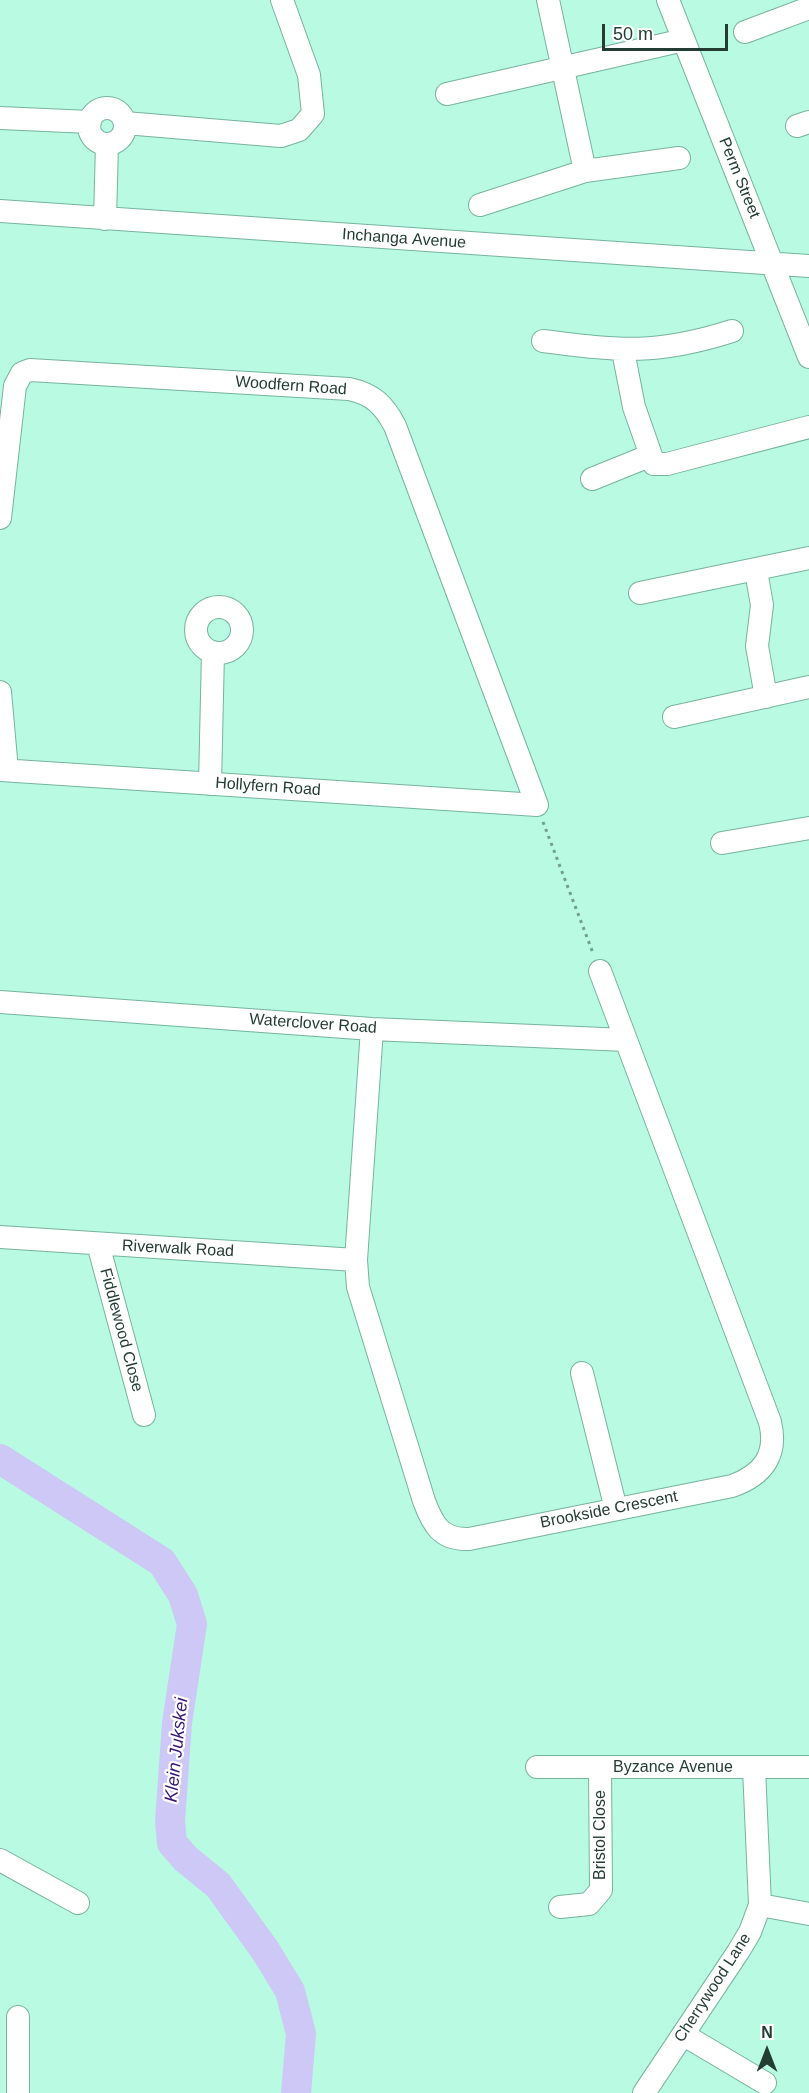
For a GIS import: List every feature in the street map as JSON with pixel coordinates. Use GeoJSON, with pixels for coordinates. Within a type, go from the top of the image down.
{"type":"FeatureCollection","features":[{"type":"Feature","properties":{"kind":"street"},"geometry":{"type":"LineString","coordinates":[[125,123],[281,136],[299,130],[313,114],[312,86],[282,0]]}},
{"type":"Feature","properties":{"kind":"street"},"geometry":{"type":"LineString","coordinates":[[548,0],[585,171]]}},
{"type":"Feature","properties":{"kind":"street","name":"Perm Street"},"geometry":{"type":"LineString","coordinates":[[668,0],[809,357]]}},
{"type":"Feature","properties":{"kind":"street"},"geometry":{"type":"LineString","coordinates":[[745,32],[809,8]]}},
{"type":"Feature","properties":{"kind":"street"},"geometry":{"type":"LineString","coordinates":[[447,94],[684,40]]}},
{"type":"Feature","properties":{"kind":"street"},"geometry":{"type":"LineString","coordinates":[[104,108],[118,111],[125,123],[119,140],[107,144],[101,143],[91,134],[90,122],[98,111],[104,108]]}},
{"type":"Feature","properties":{"kind":"street"},"geometry":{"type":"LineString","coordinates":[[0,118],[90,122]]}},
{"type":"Feature","properties":{"kind":"street"},"geometry":{"type":"LineString","coordinates":[[105,219],[107,144]]}},
{"type":"Feature","properties":{"kind":"street"},"geometry":{"type":"LineString","coordinates":[[480,204],[585,171],[679,159]]}},
{"type":"Feature","properties":{"kind":"street","name":"Inchanga Avenue"},"geometry":{"type":"LineString","coordinates":[[0,211],[809,266]]}},
{"type":"Feature","properties":{"kind":"street"},"geometry":{"type":"LineString","coordinates":[[543,341],[622,351],[676,347],[732,331]]}},
{"type":"Feature","properties":{"kind":"street"},"geometry":{"type":"LineString","coordinates":[[622,351],[634,407],[649,456],[654,464],[667,464],[809,427]]}},
{"type":"Feature","properties":{"kind":"street","name":"Woodfern Road"},"geometry":{"type":"LineString","coordinates":[[0,518],[15,386],[22,374],[30,370],[349,389],[372,396],[387,411],[394,426],[537,805]]}},
{"type":"Feature","properties":{"kind":"street"},"geometry":{"type":"LineString","coordinates":[[592,479],[649,456]]}},
{"type":"Feature","properties":{"kind":"street"},"geometry":{"type":"LineString","coordinates":[[640,593],[756,571],[809,558]]}},
{"type":"Feature","properties":{"kind":"street"},"geometry":{"type":"LineString","coordinates":[[756,571],[762,605],[758,658],[766,697]]}},
{"type":"Feature","properties":{"kind":"street"},"geometry":{"type":"LineString","coordinates":[[210,784],[213,652]]}},
{"type":"Feature","properties":{"kind":"street"},"geometry":{"type":"LineString","coordinates":[[675,717],[809,687]]}},
{"type":"Feature","properties":{"kind":"street"},"geometry":{"type":"LineString","coordinates":[[0,692],[4,770]]}},
{"type":"Feature","properties":{"kind":"street","name":"Hollyfern Road"},"geometry":{"type":"LineString","coordinates":[[4,770],[537,805]]}},
{"type":"Feature","properties":{"kind":"street"},"geometry":{"type":"LineString","coordinates":[[722,843],[809,828]]}},
{"type":"Feature","properties":{"kind":"street","name":"Brookside Crescent"},"geometry":{"type":"LineString","coordinates":[[372,1029],[357,1260],[361,1300],[424,1501],[438,1530],[452,1538],[469,1539],[744,1482],[764,1466],[772,1452],[774,1439],[762,1395],[600,971]]}},
{"type":"Feature","properties":{"kind":"street","name":"Waterclover Road"},"geometry":{"type":"LineString","coordinates":[[0,1002],[372,1029],[626,1040]]}},
{"type":"Feature","properties":{"kind":"street","name":"Riverwalk Road"},"geometry":{"type":"LineString","coordinates":[[0,1237],[357,1260]]}},
{"type":"Feature","properties":{"kind":"street","name":"Fiddlewood Close"},"geometry":{"type":"LineString","coordinates":[[98,1244],[144,1415]]}},
{"type":"Feature","properties":{"kind":"street"},"geometry":{"type":"LineString","coordinates":[[582,1373],[616,1509]]}},
{"type":"Feature","properties":{"kind":"street","name":"Byzance Avenue"},"geometry":{"type":"LineString","coordinates":[[537,1767],[809,1767]]}},
{"type":"Feature","properties":{"kind":"street","name":"Bristol Close"},"geometry":{"type":"LineString","coordinates":[[560,1906],[589,1904],[601,1890],[603,1880],[600,1768]]}},
{"type":"Feature","properties":{"kind":"street","name":"Cherrywood Lane"},"geometry":{"type":"LineString","coordinates":[[644,2093],[750,1932],[760,1905],[754,1768]]}},
{"type":"Feature","properties":{"kind":"street"},"geometry":{"type":"LineString","coordinates":[[0,1860],[78,1904]]}},
{"type":"Feature","properties":{"kind":"street"},"geometry":{"type":"LineString","coordinates":[[760,1905],[809,1914]]}},
{"type":"Feature","properties":{"kind":"street"},"geometry":{"type":"LineString","coordinates":[[18,2018],[18,2093]]}},
{"type":"Feature","properties":{"kind":"street"},"geometry":{"type":"LineString","coordinates":[[684,2035],[765,2083]]}},
{"type":"Feature","properties":{"kind":"path"},"geometry":{"type":"LineString","coordinates":[[537,805],[600,971]]}},
{"type":"Feature","properties":{"kind":"waterway","name":"Klein Jukskei"},"geometry":{"type":"LineString","coordinates":[[0,1459],[162,1562],[183,1595],[192,1624],[177,1723],[170,1821],[172,1843],[186,1859],[218,1885],[265,1950],[290,1991],[301,2034],[296,2093]]}}]}
